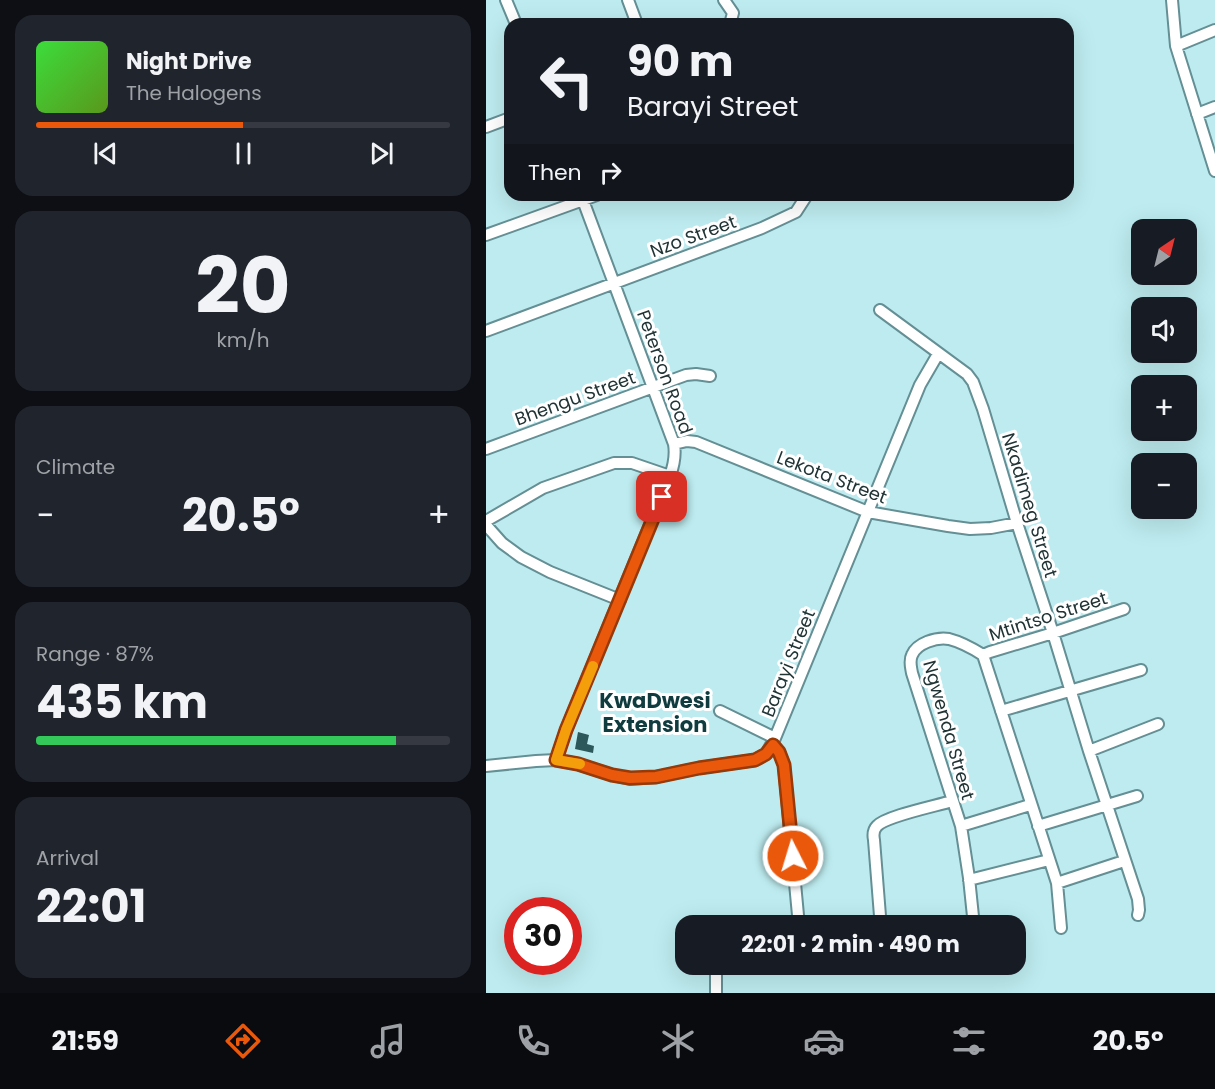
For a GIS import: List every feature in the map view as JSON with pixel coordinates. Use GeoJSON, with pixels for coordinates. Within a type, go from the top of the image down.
{"type":"FeatureCollection","features":[{"type":"Feature","properties":{"kind":"street"},"geometry":{"type":"LineString","coordinates":[[506,0],[514,18]]}},
{"type":"Feature","properties":{"kind":"street"},"geometry":{"type":"LineString","coordinates":[[628,0],[636,18]]}},
{"type":"Feature","properties":{"kind":"street"},"geometry":{"type":"LineString","coordinates":[[724,0],[732,18]]}},
{"type":"Feature","properties":{"kind":"street"},"geometry":{"type":"LineString","coordinates":[[1172,0],[1176,46],[1215,171]]}},
{"type":"Feature","properties":{"kind":"street"},"geometry":{"type":"LineString","coordinates":[[1176,46],[1215,30]]}},
{"type":"Feature","properties":{"kind":"street"},"geometry":{"type":"LineString","coordinates":[[1197,114],[1215,107]]}},
{"type":"Feature","properties":{"kind":"street"},"geometry":{"type":"LineString","coordinates":[[486,127],[504,120]]}},
{"type":"Feature","properties":{"kind":"street"},"geometry":{"type":"LineString","coordinates":[[486,235],[574,201]]}},
{"type":"Feature","properties":{"kind":"street","name":"Peterson Road"},"geometry":{"type":"LineString","coordinates":[[556,760],[566,730],[670,476],[676,452],[583,201]]}},
{"type":"Feature","properties":{"kind":"street","name":"Nzo Street"},"geometry":{"type":"LineString","coordinates":[[486,331],[762,228],[792,215],[804,201]]}},
{"type":"Feature","properties":{"kind":"street","name":"Nkadimeg Street"},"geometry":{"type":"LineString","coordinates":[[879,310],[967,374],[973,382],[1138,899],[1138,915]]}},
{"type":"Feature","properties":{"kind":"street","name":"Barayi Street"},"geometry":{"type":"LineString","coordinates":[[486,766],[556,760],[578,764],[612,775],[630,778],[656,777],[755,760],[766,754],[774,742],[920,385],[938,354]]}},
{"type":"Feature","properties":{"kind":"street","name":"Bhengu Street"},"geometry":{"type":"LineString","coordinates":[[486,449],[691,374],[710,376]]}},
{"type":"Feature","properties":{"kind":"street","name":"Lekota Street"},"geometry":{"type":"LineString","coordinates":[[674,444],[687,441],[696,442],[868,512],[970,529],[1017,523]]}},
{"type":"Feature","properties":{"kind":"street"},"geometry":{"type":"LineString","coordinates":[[620,600],[550,572],[521,557],[502,543],[486,523],[543,489],[614,463],[632,463],[670,476]]}},
{"type":"Feature","properties":{"kind":"street","name":"Mtintso Street"},"geometry":{"type":"LineString","coordinates":[[983,655],[1124,609]]}},
{"type":"Feature","properties":{"kind":"street","name":"Ngwenda Street"},"geometry":{"type":"LineString","coordinates":[[973,915],[961,826],[910,662],[912,654],[923,643],[935,640],[946,639],[969,646],[983,655]]}},
{"type":"Feature","properties":{"kind":"street"},"geometry":{"type":"LineString","coordinates":[[983,655],[1057,883],[1061,928]]}},
{"type":"Feature","properties":{"kind":"street"},"geometry":{"type":"LineString","coordinates":[[1001,711],[1141,670]]}},
{"type":"Feature","properties":{"kind":"street"},"geometry":{"type":"LineString","coordinates":[[720,711],[774,742],[784,765],[798,915]]}},
{"type":"Feature","properties":{"kind":"street"},"geometry":{"type":"LineString","coordinates":[[1089,751],[1158,724]]}},
{"type":"Feature","properties":{"kind":"street"},"geometry":{"type":"LineString","coordinates":[[1038,826],[1137,796]]}},
{"type":"Feature","properties":{"kind":"street"},"geometry":{"type":"LineString","coordinates":[[880,915],[875,829],[887,820],[952,801]]}},
{"type":"Feature","properties":{"kind":"street"},"geometry":{"type":"LineString","coordinates":[[961,826],[1030,805]]}},
{"type":"Feature","properties":{"kind":"street"},"geometry":{"type":"LineString","coordinates":[[969,880],[1049,860]]}},
{"type":"Feature","properties":{"kind":"street"},"geometry":{"type":"LineString","coordinates":[[1057,883],[1125,861]]}},
{"type":"Feature","properties":{"kind":"street"},"geometry":{"type":"LineString","coordinates":[[716,975],[716,993]]}},
{"type":"Feature","properties":{"kind":"building"},"geometry":{"type":"Polygon","coordinates":[[[578,732],[589,735],[587,744],[594,746],[593,753],[575,749],[578,732]]]}},
{"type":"Feature","properties":{"kind":"slow traffic"},"geometry":{"type":"LineString","coordinates":[[580,764],[556,760],[593,666]]}},
{"type":"Feature","properties":{"kind":"district","name":"KwaDwesi Extension"},"geometry":{"type":"Point","coordinates":[655,712]}},
{"type":"Feature","properties":{"kind":"route"},"geometry":{"type":"LineString","coordinates":[[662,497],[566,730],[556,760],[578,764],[612,775],[630,778],[656,777],[755,760],[766,754],[773,745],[779,752],[784,765],[793,856]]}}]}
